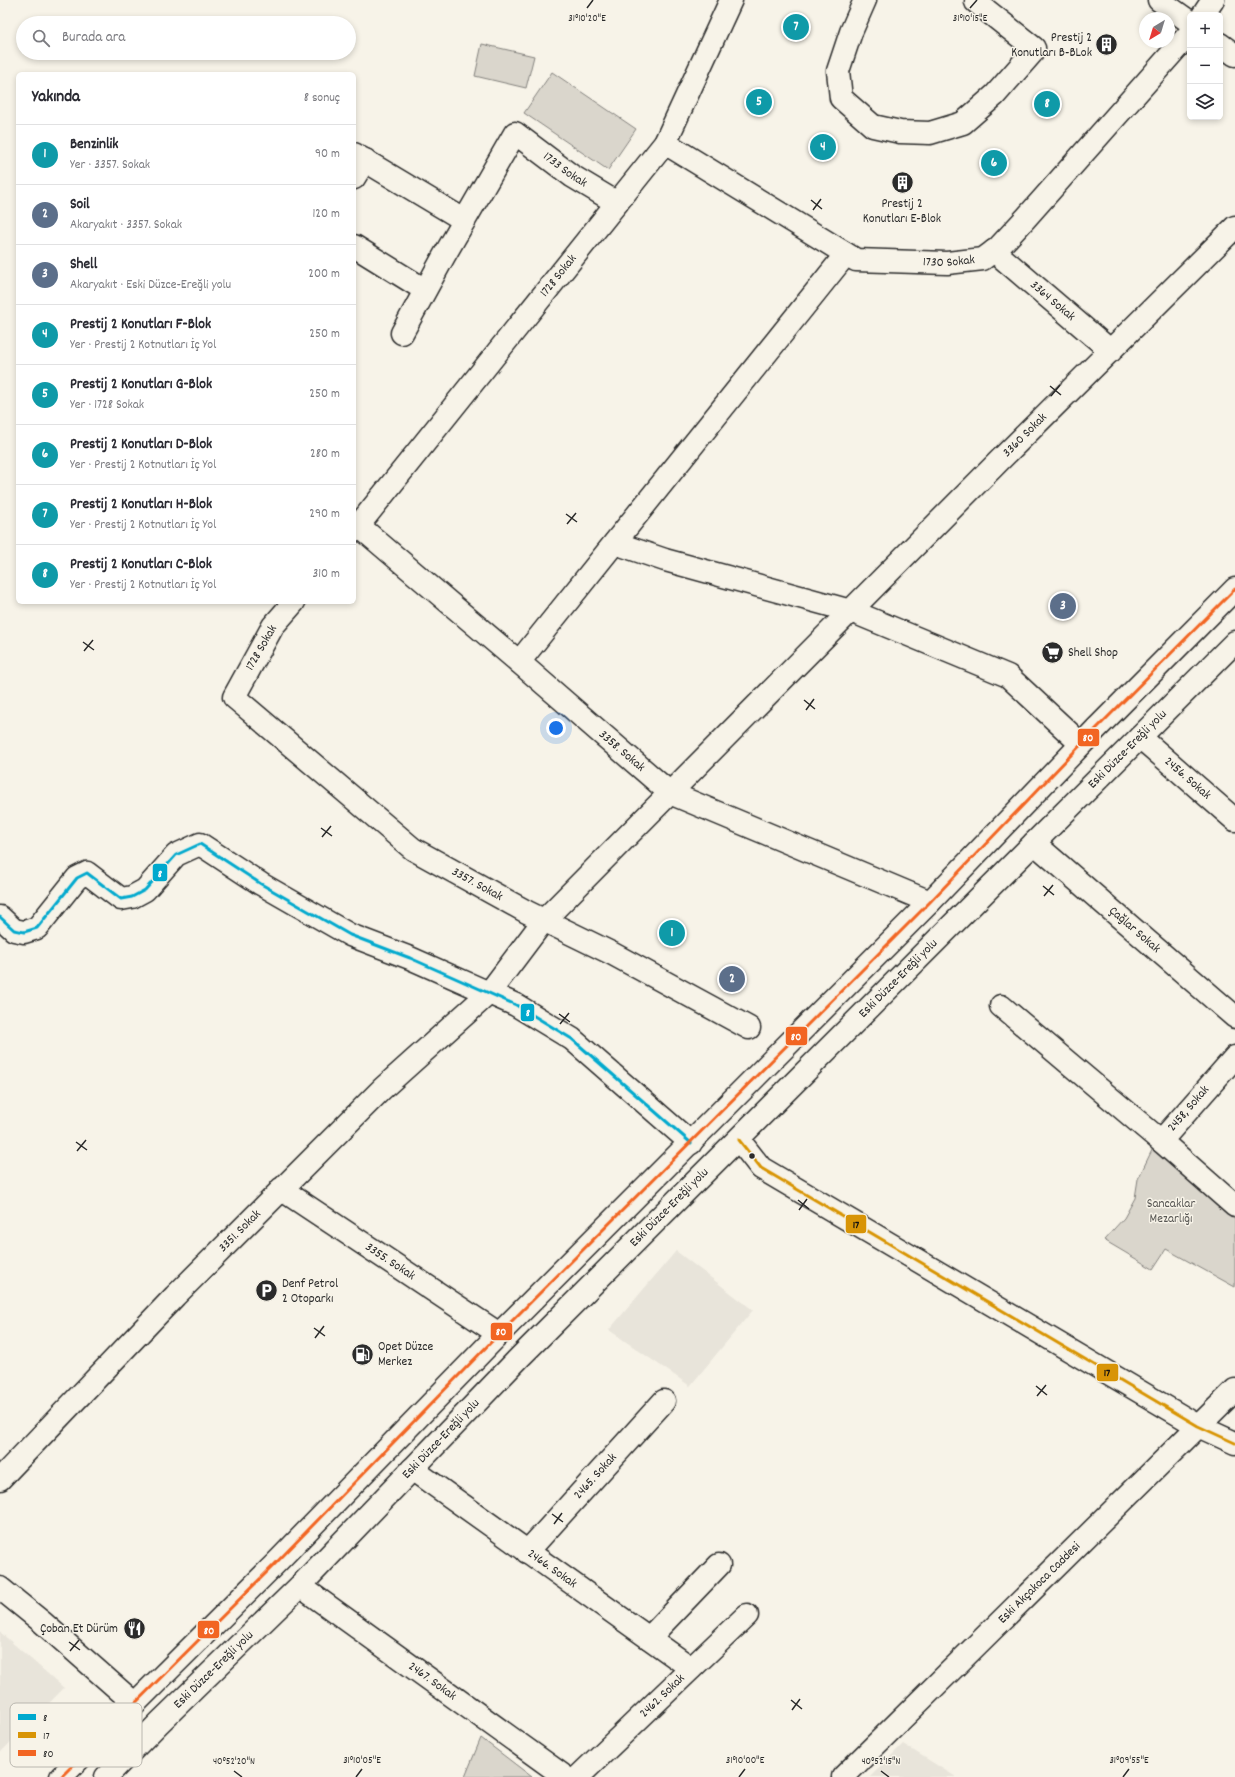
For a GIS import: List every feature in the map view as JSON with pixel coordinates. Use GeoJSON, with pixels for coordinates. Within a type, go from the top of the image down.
{"type":"FeatureCollection","features":[{"type":"Feature","properties":{"kind":"street","name":"1728 Sokak"},"geometry":{"type":"LineString","coordinates":[[356,528],[665,143],[731,0]]}},
{"type":"Feature","properties":{"kind":"street"},"geometry":{"type":"LineString","coordinates":[[865,0],[851,32],[838,71],[841,98],[873,126],[900,132],[930,133],[963,123],[995,95],[1031,54],[1034,48],[976,2],[977,0]]}},
{"type":"Feature","properties":{"kind":"street"},"geometry":{"type":"LineString","coordinates":[[1159,0],[1187,20]]}},
{"type":"Feature","properties":{"kind":"street"},"geometry":{"type":"LineString","coordinates":[[1205,12],[1213,0]]}},
{"type":"Feature","properties":{"kind":"street","name":"1730 Sokak"},"geometry":{"type":"LineString","coordinates":[[665,143],[856,260],[947,263],[983,259],[994,251],[1025,219],[1187,36]]}},
{"type":"Feature","properties":{"kind":"street"},"geometry":{"type":"LineString","coordinates":[[1223,46],[1235,55]]}},
{"type":"Feature","properties":{"kind":"street","name":"1733 Sokak"},"geometry":{"type":"LineString","coordinates":[[464,220],[516,133],[572,176],[617,203]]}},
{"type":"Feature","properties":{"kind":"street"},"geometry":{"type":"LineString","coordinates":[[356,170],[359,157],[464,220],[402,333]]}},
{"type":"Feature","properties":{"kind":"street","name":"3360 Sokak"},"geometry":{"type":"LineString","coordinates":[[670,793],[1235,227]]}},
{"type":"Feature","properties":{"kind":"street"},"geometry":{"type":"LineString","coordinates":[[356,247],[425,290]]}},
{"type":"Feature","properties":{"kind":"street","name":"3364 Sokak"},"geometry":{"type":"LineString","coordinates":[[994,251],[1111,351]]}},
{"type":"Feature","properties":{"kind":"street"},"geometry":{"type":"LineString","coordinates":[[519,662],[846,254]]}},
{"type":"Feature","properties":{"kind":"street","name":"3358. Sokak"},"geometry":{"type":"LineString","coordinates":[[356,528],[519,662],[670,793],[930,902]]}},
{"type":"Feature","properties":{"kind":"street"},"geometry":{"type":"LineString","coordinates":[[615,542],[665,560],[851,611],[1008,676],[1081,744]]}},
{"type":"Feature","properties":{"kind":"street"},"geometry":{"type":"LineString","coordinates":[[135,1703],[275,1564],[499,1334],[930,902],[1081,744],[1235,589]]}},
{"type":"Feature","properties":{"kind":"street","name":"1728 Sokak"},"geometry":{"type":"LineString","coordinates":[[234,697],[273,626],[292,604]]}},
{"type":"Feature","properties":{"kind":"street","name":"Eski Düzce-Ereğli yolu"},"geometry":{"type":"LineString","coordinates":[[142,1740],[300,1586],[520,1358],[1235,642]]}},
{"type":"Feature","properties":{"kind":"street","name":"3357. Sokak"},"geometry":{"type":"LineString","coordinates":[[234,697],[413,849],[544,920],[613,954],[749,1028]]}},
{"type":"Feature","properties":{"kind":"street","name":"2456. Sokak"},"geometry":{"type":"LineString","coordinates":[[1140,737],[1235,820]]}},
{"type":"Feature","properties":{"kind":"street","name":"3351. Sokak"},"geometry":{"type":"LineString","coordinates":[[0,1479],[174,1296],[281,1189],[382,1089],[490,993],[544,920],[670,793]]}},
{"type":"Feature","properties":{"kind":"street","name":"Çağlar Sokak"},"geometry":{"type":"LineString","coordinates":[[1034,843],[1235,1017]]}},
{"type":"Feature","properties":{"kind":"street"},"geometry":{"type":"LineString","coordinates":[[0,917],[14,930],[24,932],[37,928],[77,878],[87,873],[121,899],[132,897],[145,890],[176,855],[200,844],[261,884],[350,935],[410,958],[516,1005],[572,1039],[691,1143]]}},
{"type":"Feature","properties":{"kind":"street"},"geometry":{"type":"LineString","coordinates":[[1001,1006],[1161,1141]]}},
{"type":"Feature","properties":{"kind":"street","name":"2458, Sokak"},"geometry":{"type":"LineString","coordinates":[[1235,1057],[1161,1141],[1235,1206]]}},
{"type":"Feature","properties":{"kind":"street"},"geometry":{"type":"LineString","coordinates":[[739,1140],[761,1168],[1198,1426],[1235,1443]]}},
{"type":"Feature","properties":{"kind":"street","name":"3355. Sokak"},"geometry":{"type":"LineString","coordinates":[[281,1189],[499,1334]]}},
{"type":"Feature","properties":{"kind":"street","name":"Eski Akçakoca Caddesi"},"geometry":{"type":"LineString","coordinates":[[843,1777],[1235,1390]]}},
{"type":"Feature","properties":{"kind":"street","name":"2465. Sokak"},"geometry":{"type":"LineString","coordinates":[[527,1552],[664,1401]]}},
{"type":"Feature","properties":{"kind":"street","name":"2466. Sokak"},"geometry":{"type":"LineString","coordinates":[[412,1469],[691,1668]]}},
{"type":"Feature","properties":{"kind":"street"},"geometry":{"type":"LineString","coordinates":[[649,1638],[719,1565]]}},
{"type":"Feature","properties":{"kind":"street","name":"2467. Sokak"},"geometry":{"type":"LineString","coordinates":[[300,1586],[565,1777]]}},
{"type":"Feature","properties":{"kind":"street"},"geometry":{"type":"LineString","coordinates":[[0,1588],[42,1622],[133,1703]]}},
{"type":"Feature","properties":{"kind":"street","name":"2462. Sokak"},"geometry":{"type":"LineString","coordinates":[[578,1777],[747,1615]]}},
{"type":"Feature","properties":{"kind":"street"},"geometry":{"type":"LineString","coordinates":[[61,1777],[71,1767]]}},
{"type":"Feature","properties":{"kind":"street","name":"Eski Düzce-Ereğli yolu"},"geometry":{"type":"LineString","coordinates":[[106,1777],[116,1767]]}},
{"type":"Feature","properties":{"kind":"shaded area"},"geometry":{"type":"Polygon","coordinates":[[[676,1251],[753,1310],[690,1386],[609,1330],[676,1251]]]}},
{"type":"Feature","properties":{"kind":"shaded area"},"geometry":{"type":"Polygon","coordinates":[[[0,1632],[64,1688],[49,1703],[10,1703],[10,1743],[0,1753],[0,1632]]]}},
{"type":"Feature","properties":{"kind":"shaded area"},"geometry":{"type":"Polygon","coordinates":[[[903,1744],[956,1777],[870,1777],[903,1744]]]}},
{"type":"Feature","properties":{"kind":"green space"},"geometry":{"type":"Polygon","coordinates":[[[482,44],[534,56],[526,88],[475,76],[482,44]]]}},
{"type":"Feature","properties":{"kind":"green space"},"geometry":{"type":"Polygon","coordinates":[[[552,72],[636,129],[608,170],[524,113],[552,72]]]}},
{"type":"Feature","properties":{"kind":"green space","name":"Sancaklar Mezarlığı"},"geometry":{"type":"Polygon","coordinates":[[[1154,1146],[1235,1216],[1235,1287],[1166,1249],[1153,1269],[1104,1240],[1124,1218],[1135,1198],[1138,1179],[1154,1146]]]}},
{"type":"Feature","properties":{"kind":"green space"},"geometry":{"type":"Polygon","coordinates":[[[481,1738],[532,1777],[465,1777],[481,1738]]]}},
{"type":"Feature","properties":{"kind":"transit line","name":"80"},"geometry":{"type":"LineString","coordinates":[[135,1703],[275,1564],[499,1334],[930,902],[1096,729],[1235,589]]}},
{"type":"Feature","properties":{"kind":"transit line","name":"8"},"geometry":{"type":"LineString","coordinates":[[0,917],[14,930],[24,932],[37,928],[77,878],[87,873],[121,899],[132,897],[145,890],[176,855],[200,844],[261,884],[350,935],[410,958],[516,1005],[572,1039],[691,1143]]}},
{"type":"Feature","properties":{"kind":"transit line","name":"17"},"geometry":{"type":"LineString","coordinates":[[739,1140],[761,1168],[1198,1426],[1235,1443]]}},
{"type":"Feature","properties":{"kind":"transit line","name":"80"},"geometry":{"type":"LineString","coordinates":[[61,1777],[71,1767]]}},
{"type":"Feature","properties":{"kind":"place","name":"Prestij 2 Konutları H-Blok"},"geometry":{"type":"Point","coordinates":[796,27]}},
{"type":"Feature","properties":{"kind":"place","name":"Prestij 2 Konutları B-BLok"},"geometry":{"type":"Point","coordinates":[1107,45]}},
{"type":"Feature","properties":{"kind":"place","name":"Prestij 2 Konutları G-Blok"},"geometry":{"type":"Point","coordinates":[759,102]}},
{"type":"Feature","properties":{"kind":"place","name":"Prestij 2 Konutları C-Blok"},"geometry":{"type":"Point","coordinates":[1047,104]}},
{"type":"Feature","properties":{"kind":"place","name":"Prestij 2 Konutları F-Blok"},"geometry":{"type":"Point","coordinates":[823,147]}},
{"type":"Feature","properties":{"kind":"place","name":"Prestij 2 Konutları D-Blok"},"geometry":{"type":"Point","coordinates":[994,163]}},
{"type":"Feature","properties":{"kind":"place","name":"Prestij 2 Konutları E-Blok"},"geometry":{"type":"Point","coordinates":[902,182]}},
{"type":"Feature","properties":{"kind":"place","name":"Shell"},"geometry":{"type":"Point","coordinates":[1063,606]}},
{"type":"Feature","properties":{"kind":"place","name":"Shell Shop"},"geometry":{"type":"Point","coordinates":[1053,653]}},
{"type":"Feature","properties":{"kind":"place","name":"Benzinlik"},"geometry":{"type":"Point","coordinates":[672,933]}},
{"type":"Feature","properties":{"kind":"place","name":"Soil"},"geometry":{"type":"Point","coordinates":[732,979]}},
{"type":"Feature","properties":{"kind":"place","name":"Denf Petrol 2 Otoparkı"},"geometry":{"type":"Point","coordinates":[267,1291]}},
{"type":"Feature","properties":{"kind":"place","name":"Opet Düzce Merkez"},"geometry":{"type":"Point","coordinates":[362,1354]}},
{"type":"Feature","properties":{"kind":"place","name":"Çoban Et Dürüm"},"geometry":{"type":"Point","coordinates":[134,1629]}}]}
